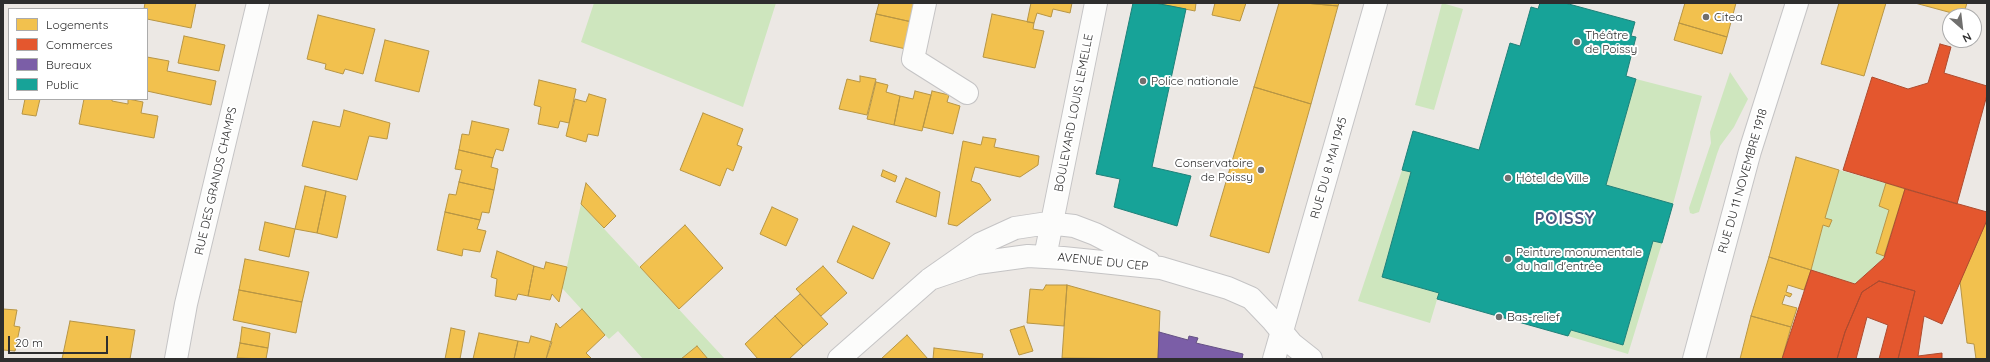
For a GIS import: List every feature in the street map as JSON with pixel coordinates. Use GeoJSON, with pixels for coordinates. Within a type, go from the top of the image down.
{"type":"FeatureCollection","features":[{"type":"Feature","properties":{"kind":"street","name":"RUE DES GRANDS CHAMPS"},"geometry":{"type":"LineString","coordinates":[[176,359],[186,304],[258,3]]}},
{"type":"Feature","properties":{"kind":"street"},"geometry":{"type":"LineString","coordinates":[[924,3],[913,59],[968,93]]}},
{"type":"Feature","properties":{"kind":"street","name":"BOULEVARD LOUIS LEMELLE"},"geometry":{"type":"LineString","coordinates":[[1045,257],[1096,3]]}},
{"type":"Feature","properties":{"kind":"street","name":"RUE DU 8 MAI 1945"},"geometry":{"type":"LineString","coordinates":[[1274,359],[1376,3]]}},
{"type":"Feature","properties":{"kind":"street","name":"RUE DU 11 NOVEMBRE 1918"},"geometry":{"type":"LineString","coordinates":[[1694,359],[1750,151],[1797,3]]}},
{"type":"Feature","properties":{"kind":"street"},"geometry":{"type":"LineString","coordinates":[[839,359],[930,279],[980,244],[1026,225],[1052,223]]}},
{"type":"Feature","properties":{"kind":"street","name":"AVENUE DU CEP"},"geometry":{"type":"LineString","coordinates":[[1052,223],[1085,230],[1161,268],[1243,294],[1251,298],[1262,308],[1300,352],[1311,359]]}},
{"type":"Feature","properties":{"kind":"street"},"geometry":{"type":"LineString","coordinates":[[930,279],[965,266],[994,260],[1045,257]]}},
{"type":"Feature","properties":{"kind":"street","name":"AVENUE DU CEP"},"geometry":{"type":"LineString","coordinates":[[1045,257],[1161,268]]}},
{"type":"Feature","properties":{"kind":"green space"},"geometry":{"type":"Polygon","coordinates":[[[594,3],[776,3],[743,107],[581,42],[594,3]]]}},
{"type":"Feature","properties":{"kind":"green space"},"geometry":{"type":"Polygon","coordinates":[[[1442,3],[1463,9],[1434,110],[1415,105],[1442,3]]]}},
{"type":"Feature","properties":{"kind":"green space"},"geometry":{"type":"Polygon","coordinates":[[[1730,72],[1748,99],[1734,127],[1720,146],[1699,212],[1693,214],[1690,213],[1689,208],[1711,143],[1710,132],[1730,72]]]}},
{"type":"Feature","properties":{"kind":"green space"},"geometry":{"type":"Polygon","coordinates":[[[1636,79],[1702,96],[1673,204],[1606,185],[1636,79]]]}},
{"type":"Feature","properties":{"kind":"green space"},"geometry":{"type":"Polygon","coordinates":[[[1402,170],[1411,172],[1382,277],[1439,293],[1430,323],[1358,301],[1402,170]]]}},
{"type":"Feature","properties":{"kind":"green space"},"geometry":{"type":"Polygon","coordinates":[[[1839,170],[1886,183],[1879,206],[1889,210],[1876,253],[1884,256],[1884,258],[1855,284],[1811,270],[1823,225],[1829,227],[1832,220],[1825,218],[1839,170]]]}},
{"type":"Feature","properties":{"kind":"green space"},"geometry":{"type":"Polygon","coordinates":[[[581,204],[725,359],[708,359],[697,346],[681,359],[643,359],[618,331],[609,339],[605,335],[562,288],[581,204]]]}},
{"type":"Feature","properties":{"kind":"green space"},"geometry":{"type":"Polygon","coordinates":[[[1653,241],[1662,243],[1628,354],[1568,336],[1571,330],[1623,345],[1653,241]]]}},
{"type":"Feature","properties":{"kind":"building: Logements"},"geometry":{"type":"Polygon","coordinates":[[[145,3],[196,3],[191,28],[148,19],[148,8],[144,8],[145,3]]]}},
{"type":"Feature","properties":{"kind":"building: Logements"},"geometry":{"type":"Polygon","coordinates":[[[879,3],[916,3],[912,22],[876,14],[879,3]]]}},
{"type":"Feature","properties":{"kind":"building: Logements"},"geometry":{"type":"Polygon","coordinates":[[[1031,3],[1072,3],[1070,13],[1053,9],[1051,17],[1037,13],[1034,23],[1027,22],[1031,3]]]}},
{"type":"Feature","properties":{"kind":"building: Logements"},"geometry":{"type":"Polygon","coordinates":[[[1155,3],[1196,3],[1195,11],[1155,3]]]}},
{"type":"Feature","properties":{"kind":"building: Logements"},"geometry":{"type":"Polygon","coordinates":[[[1215,3],[1246,3],[1240,21],[1212,15],[1215,3]]]}},
{"type":"Feature","properties":{"kind":"building: Logements"},"geometry":{"type":"Polygon","coordinates":[[[1279,3],[1305,3],[1338,6],[1311,104],[1254,87],[1279,3]]]}},
{"type":"Feature","properties":{"kind":"building: Logements"},"geometry":{"type":"Polygon","coordinates":[[[1305,3],[1339,3],[1338,6],[1305,3]]]}},
{"type":"Feature","properties":{"kind":"building: Logements","name":"Citea"},"geometry":{"type":"Polygon","coordinates":[[[1685,3],[1736,3],[1727,37],[1679,23],[1685,3]]]}},
{"type":"Feature","properties":{"kind":"building: Logements"},"geometry":{"type":"Polygon","coordinates":[[[1839,3],[1886,3],[1864,76],[1821,64],[1839,3]]]}},
{"type":"Feature","properties":{"kind":"building: Logements"},"geometry":{"type":"Polygon","coordinates":[[[1915,3],[1967,3],[1965,8],[1942,8],[1942,10],[1915,3]]]}},
{"type":"Feature","properties":{"kind":"building: Logements"},"geometry":{"type":"Polygon","coordinates":[[[876,14],[912,22],[906,49],[870,41],[876,14]]]}},
{"type":"Feature","properties":{"kind":"building: Logements"},"geometry":{"type":"Polygon","coordinates":[[[992,14],[1034,23],[1033,29],[1044,31],[1035,68],[983,57],[992,14]]]}},
{"type":"Feature","properties":{"kind":"building: Logements"},"geometry":{"type":"Polygon","coordinates":[[[318,15],[375,29],[363,74],[345,69],[343,74],[325,69],[326,64],[307,59],[318,15]]]}},
{"type":"Feature","properties":{"kind":"building: Logements"},"geometry":{"type":"Polygon","coordinates":[[[1679,23],[1727,37],[1722,54],[1674,40],[1679,23]]]}},
{"type":"Feature","properties":{"kind":"building: Logements"},"geometry":{"type":"Polygon","coordinates":[[[184,36],[225,45],[219,71],[178,63],[184,36]]]}},
{"type":"Feature","properties":{"kind":"building: Logements"},"geometry":{"type":"Polygon","coordinates":[[[385,40],[429,51],[419,92],[375,81],[385,40]]]}},
{"type":"Feature","properties":{"kind":"building: Logements"},"geometry":{"type":"Polygon","coordinates":[[[148,57],[169,61],[167,71],[216,81],[211,105],[148,91],[148,57]]]}},
{"type":"Feature","properties":{"kind":"building: Logements"},"geometry":{"type":"Polygon","coordinates":[[[860,76],[876,79],[867,115],[839,109],[847,79],[860,82],[860,76]]]}},
{"type":"Feature","properties":{"kind":"building: Logements"},"geometry":{"type":"Polygon","coordinates":[[[539,80],[576,89],[569,123],[560,121],[558,128],[538,124],[541,107],[534,105],[539,80]]]}},
{"type":"Feature","properties":{"kind":"building: Logements"},"geometry":{"type":"Polygon","coordinates":[[[876,82],[888,85],[886,92],[900,96],[894,125],[867,119],[876,82]]]}},
{"type":"Feature","properties":{"kind":"building: Logements","name":"Conservatoire de Poissy"},"geometry":{"type":"Polygon","coordinates":[[[1254,87],[1311,104],[1269,253],[1210,236],[1254,87]]]}},
{"type":"Feature","properties":{"kind":"building: Logements"},"geometry":{"type":"Polygon","coordinates":[[[915,91],[931,95],[922,131],[894,125],[900,96],[913,99],[915,91]]]}},
{"type":"Feature","properties":{"kind":"building: Logements"},"geometry":{"type":"Polygon","coordinates":[[[932,91],[949,95],[947,102],[960,106],[953,134],[923,127],[932,91]]]}},
{"type":"Feature","properties":{"kind":"building: Logements"},"geometry":{"type":"Polygon","coordinates":[[[589,94],[606,99],[598,136],[588,134],[586,142],[566,136],[575,99],[586,102],[589,94]]]}},
{"type":"Feature","properties":{"kind":"building: Logements"},"geometry":{"type":"Polygon","coordinates":[[[25,100],[40,100],[36,116],[22,114],[25,100]]]}},
{"type":"Feature","properties":{"kind":"building: Logements"},"geometry":{"type":"Polygon","coordinates":[[[84,100],[112,100],[128,104],[128,100],[143,102],[141,113],[158,116],[154,138],[79,124],[84,100]]]}},
{"type":"Feature","properties":{"kind":"building: Logements"},"geometry":{"type":"Polygon","coordinates":[[[344,110],[390,123],[387,139],[369,136],[357,180],[302,166],[313,121],[340,127],[344,110]]]}},
{"type":"Feature","properties":{"kind":"building: Logements"},"geometry":{"type":"Polygon","coordinates":[[[703,113],[743,129],[737,145],[742,147],[733,171],[727,168],[720,186],[680,170],[703,113]]]}},
{"type":"Feature","properties":{"kind":"building: Logements"},"geometry":{"type":"Polygon","coordinates":[[[472,121],[509,129],[503,151],[496,149],[493,158],[459,150],[462,134],[469,135],[472,121]]]}},
{"type":"Feature","properties":{"kind":"building: Logements"},"geometry":{"type":"Polygon","coordinates":[[[983,137],[996,139],[994,147],[1039,156],[1038,165],[1020,177],[975,167],[971,181],[980,184],[991,200],[957,226],[948,224],[963,141],[981,145],[983,137]]]}},
{"type":"Feature","properties":{"kind":"building: Logements"},"geometry":{"type":"Polygon","coordinates":[[[459,150],[493,158],[491,167],[498,169],[494,190],[459,182],[462,170],[455,169],[459,150]]]}},
{"type":"Feature","properties":{"kind":"building: Logements"},"geometry":{"type":"Polygon","coordinates":[[[1796,157],[1839,170],[1825,218],[1832,220],[1829,227],[1823,225],[1811,270],[1769,257],[1796,157]]]}},
{"type":"Feature","properties":{"kind":"building: Logements"},"geometry":{"type":"Polygon","coordinates":[[[883,170],[897,176],[895,182],[881,176],[883,170]]]}},
{"type":"Feature","properties":{"kind":"building: Logements"},"geometry":{"type":"Polygon","coordinates":[[[906,178],[940,192],[936,217],[896,202],[906,178]]]}},
{"type":"Feature","properties":{"kind":"building: Logements"},"geometry":{"type":"Polygon","coordinates":[[[459,182],[494,190],[489,213],[482,212],[480,220],[445,212],[449,194],[456,195],[459,182]]]}},
{"type":"Feature","properties":{"kind":"building: Logements"},"geometry":{"type":"Polygon","coordinates":[[[586,183],[616,216],[604,228],[581,204],[586,183]]]}},
{"type":"Feature","properties":{"kind":"building: Logements"},"geometry":{"type":"Polygon","coordinates":[[[1886,183],[1905,189],[1884,256],[1876,253],[1889,210],[1879,206],[1886,183]]]}},
{"type":"Feature","properties":{"kind":"building: Logements"},"geometry":{"type":"Polygon","coordinates":[[[305,186],[326,191],[317,233],[295,229],[305,186]]]}},
{"type":"Feature","properties":{"kind":"building: Logements"},"geometry":{"type":"Polygon","coordinates":[[[326,191],[346,196],[337,238],[317,233],[326,191]]]}},
{"type":"Feature","properties":{"kind":"building: Logements"},"geometry":{"type":"Polygon","coordinates":[[[772,207],[798,219],[786,246],[760,234],[772,207]]]}},
{"type":"Feature","properties":{"kind":"building: Logements"},"geometry":{"type":"Polygon","coordinates":[[[445,212],[480,220],[477,229],[486,231],[480,252],[463,249],[462,256],[437,250],[445,212]]]}},
{"type":"Feature","properties":{"kind":"building: Logements"},"geometry":{"type":"Polygon","coordinates":[[[1987,220],[1987,359],[1976,359],[1974,344],[1967,343],[1960,281],[1987,220]]]}},
{"type":"Feature","properties":{"kind":"building: Logements"},"geometry":{"type":"Polygon","coordinates":[[[265,222],[295,229],[289,257],[259,250],[265,222]]]}},
{"type":"Feature","properties":{"kind":"building: Logements"},"geometry":{"type":"Polygon","coordinates":[[[685,225],[723,268],[679,309],[640,267],[685,225]]]}},
{"type":"Feature","properties":{"kind":"building: Logements"},"geometry":{"type":"Polygon","coordinates":[[[853,226],[890,243],[873,279],[837,262],[853,226]]]}},
{"type":"Feature","properties":{"kind":"building: Logements"},"geometry":{"type":"Polygon","coordinates":[[[497,251],[534,266],[528,296],[518,294],[516,300],[495,296],[497,279],[491,277],[497,251]]]}},
{"type":"Feature","properties":{"kind":"building: Logements"},"geometry":{"type":"Polygon","coordinates":[[[1769,257],[1811,270],[1804,290],[1788,285],[1786,292],[1792,294],[1790,297],[1785,295],[1782,304],[1797,308],[1791,327],[1751,316],[1769,257]]]}},
{"type":"Feature","properties":{"kind":"building: Logements"},"geometry":{"type":"Polygon","coordinates":[[[245,259],[309,272],[302,302],[239,290],[245,259]]]}},
{"type":"Feature","properties":{"kind":"building: Logements"},"geometry":{"type":"Polygon","coordinates":[[[546,262],[567,267],[559,302],[552,294],[550,300],[528,296],[534,266],[544,269],[546,262]]]}},
{"type":"Feature","properties":{"kind":"building: Logements"},"geometry":{"type":"Polygon","coordinates":[[[823,266],[847,293],[821,316],[796,289],[823,266]]]}},
{"type":"Feature","properties":{"kind":"building: Logements"},"geometry":{"type":"Polygon","coordinates":[[[1046,285],[1067,285],[1064,326],[1027,323],[1030,289],[1043,290],[1046,285]]]}},
{"type":"Feature","properties":{"kind":"building: Logements"},"geometry":{"type":"Polygon","coordinates":[[[1067,285],[1160,311],[1158,359],[1062,358],[1067,285]]]}},
{"type":"Feature","properties":{"kind":"building: Logements"},"geometry":{"type":"Polygon","coordinates":[[[239,290],[302,302],[296,333],[233,320],[239,290]]]}},
{"type":"Feature","properties":{"kind":"building: Logements"},"geometry":{"type":"Polygon","coordinates":[[[800,294],[828,324],[803,346],[775,316],[800,294]]]}},
{"type":"Feature","properties":{"kind":"building: Logements"},"geometry":{"type":"Polygon","coordinates":[[[3,309],[17,310],[14,326],[20,327],[15,351],[3,350],[3,309]]]}},
{"type":"Feature","properties":{"kind":"building: Logements"},"geometry":{"type":"Polygon","coordinates":[[[582,309],[605,335],[586,353],[592,359],[546,359],[556,323],[560,328],[582,309]]]}},
{"type":"Feature","properties":{"kind":"building: Logements"},"geometry":{"type":"Polygon","coordinates":[[[775,316],[803,346],[789,359],[758,359],[745,344],[775,316]]]}},
{"type":"Feature","properties":{"kind":"building: Logements"},"geometry":{"type":"Polygon","coordinates":[[[1751,316],[1791,327],[1782,359],[1740,359],[1751,316]]]}},
{"type":"Feature","properties":{"kind":"building: Logements"},"geometry":{"type":"Polygon","coordinates":[[[70,321],[135,330],[130,359],[62,359],[70,321]]]}},
{"type":"Feature","properties":{"kind":"building: Logements"},"geometry":{"type":"Polygon","coordinates":[[[1024,326],[1033,351],[1019,355],[1010,330],[1024,326]]]}},
{"type":"Feature","properties":{"kind":"building: Logements"},"geometry":{"type":"Polygon","coordinates":[[[242,327],[270,333],[268,348],[240,343],[242,327]]]}},
{"type":"Feature","properties":{"kind":"building: Logements"},"geometry":{"type":"Polygon","coordinates":[[[451,328],[465,331],[460,359],[445,359],[451,328]]]}},
{"type":"Feature","properties":{"kind":"building: Logements"},"geometry":{"type":"Polygon","coordinates":[[[479,333],[518,341],[514,359],[473,359],[479,333]]]}},
{"type":"Feature","properties":{"kind":"building: Logements"},"geometry":{"type":"Polygon","coordinates":[[[907,335],[928,359],[881,359],[907,335]]]}},
{"type":"Feature","properties":{"kind":"building: Logements"},"geometry":{"type":"Polygon","coordinates":[[[531,336],[552,342],[546,359],[514,359],[518,341],[529,343],[531,336]]]}},
{"type":"Feature","properties":{"kind":"building: Logements"},"geometry":{"type":"Polygon","coordinates":[[[240,343],[268,348],[266,359],[237,358],[240,343]]]}},
{"type":"Feature","properties":{"kind":"building: Logements"},"geometry":{"type":"Polygon","coordinates":[[[697,346],[708,359],[681,359],[697,346]]]}},
{"type":"Feature","properties":{"kind":"building: Logements"},"geometry":{"type":"Polygon","coordinates":[[[934,348],[983,354],[982,359],[933,359],[934,348]]]}},
{"type":"Feature","properties":{"kind":"building: Commerces"},"geometry":{"type":"Polygon","coordinates":[[[1940,44],[1942,45],[1942,48],[1951,48],[1944,73],[1987,86],[1987,95],[1957,204],[1843,170],[1872,77],[1908,89],[1928,83],[1940,44]]]}},
{"type":"Feature","properties":{"kind":"building: Commerces"},"geometry":{"type":"Polygon","coordinates":[[[1905,189],[1987,212],[1987,220],[1942,324],[1924,316],[1918,356],[1942,353],[1942,359],[1898,359],[1915,291],[1879,281],[1862,292],[1845,332],[1837,359],[1782,359],[1811,270],[1855,284],[1884,258],[1905,189]]]}},
{"type":"Feature","properties":{"kind":"building: Commerces"},"geometry":{"type":"Polygon","coordinates":[[[1879,281],[1915,291],[1898,359],[1879,359],[1888,325],[1867,317],[1856,359],[1837,359],[1845,332],[1862,292],[1879,281]]]}},
{"type":"Feature","properties":{"kind":"building: Bureaux"},"geometry":{"type":"Polygon","coordinates":[[[1159,332],[1188,340],[1189,336],[1198,338],[1196,343],[1243,354],[1242,359],[1158,359],[1159,332]]]}},
{"type":"Feature","properties":{"kind":"building: Public","name":"Police nationale"},"geometry":{"type":"Polygon","coordinates":[[[1133,3],[1155,3],[1186,9],[1152,167],[1191,176],[1177,226],[1114,207],[1120,179],[1096,174],[1133,3]]]}},
{"type":"Feature","properties":{"kind":"building: Public","name":"Hôtel de Ville"},"geometry":{"type":"Polygon","coordinates":[[[1540,3],[1565,3],[1635,22],[1631,36],[1636,37],[1626,76],[1636,79],[1606,185],[1673,204],[1662,243],[1653,241],[1623,345],[1571,330],[1568,336],[1437,299],[1439,293],[1382,277],[1411,172],[1402,170],[1413,131],[1479,150],[1510,43],[1520,46],[1531,7],[1538,9],[1540,3]]]}},
{"type":"Feature","properties":{"kind":"place","name":"Citea"},"geometry":{"type":"Point","coordinates":[1706,17]}},
{"type":"Feature","properties":{"kind":"place","name":"Théâtre de Poissy"},"geometry":{"type":"Point","coordinates":[1577,42]}},
{"type":"Feature","properties":{"kind":"place","name":"Police nationale"},"geometry":{"type":"Point","coordinates":[1143,81]}},
{"type":"Feature","properties":{"kind":"place","name":"Conservatoire de Poissy"},"geometry":{"type":"Point","coordinates":[1261,170]}},
{"type":"Feature","properties":{"kind":"place","name":"Hôtel de Ville"},"geometry":{"type":"Point","coordinates":[1508,178]}},
{"type":"Feature","properties":{"kind":"place","name":"Peinture monumentale du hall d'entrée"},"geometry":{"type":"Point","coordinates":[1508,259]}},
{"type":"Feature","properties":{"kind":"place","name":"Bas-relief"},"geometry":{"type":"Point","coordinates":[1499,317]}},
{"type":"Feature","properties":{"kind":"district","name":"POISSY"},"geometry":{"type":"Point","coordinates":[1565,219]}}]}
